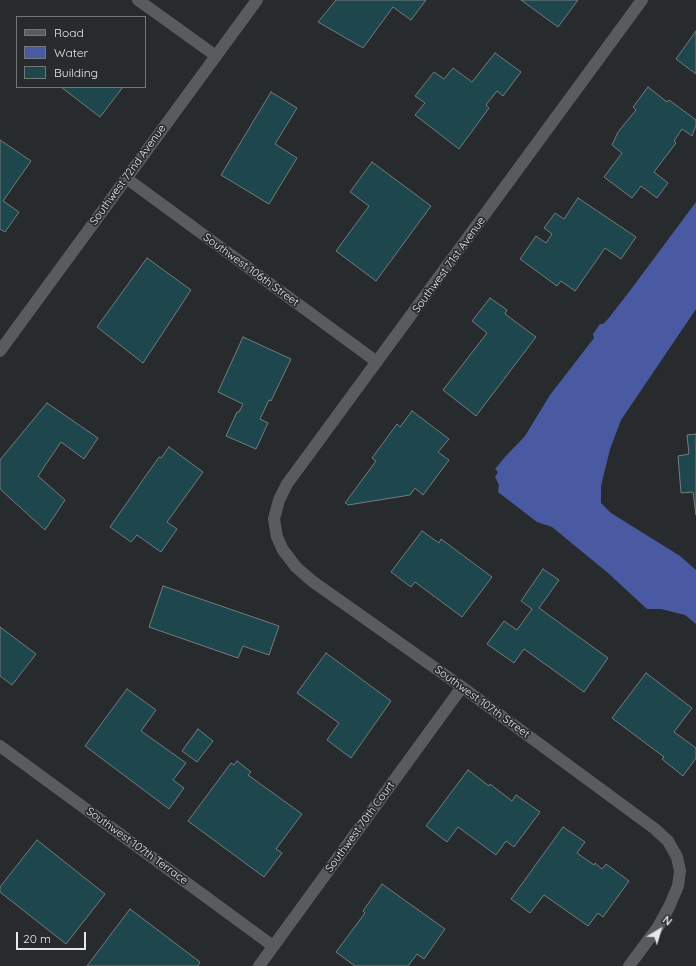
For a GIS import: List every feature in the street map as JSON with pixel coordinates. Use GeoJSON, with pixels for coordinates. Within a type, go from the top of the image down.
{"type":"FeatureCollection","features":[{"type":"Feature","properties":{"kind":"street"},"geometry":{"type":"LineString","coordinates":[[138,0],[216,56]]}},
{"type":"Feature","properties":{"kind":"street","name":"Southwest 72nd Avenue"},"geometry":{"type":"LineString","coordinates":[[0,351],[257,0]]}},
{"type":"Feature","properties":{"kind":"street","name":"Southwest 71st Avenue"},"geometry":{"type":"LineString","coordinates":[[277,537],[274,519],[279,500],[287,484],[642,0]]}},
{"type":"Feature","properties":{"kind":"street","name":"Southwest 106th Street"},"geometry":{"type":"LineString","coordinates":[[126,178],[377,362]]}},
{"type":"Feature","properties":{"kind":"street","name":"Southwest 107th Street"},"geometry":{"type":"LineString","coordinates":[[277,537],[283,550],[296,567],[312,581],[462,687],[655,829],[668,841],[677,857],[680,871],[678,886],[670,907],[629,966]]}},
{"type":"Feature","properties":{"kind":"street","name":"Southwest 70th Court"},"geometry":{"type":"LineString","coordinates":[[259,966],[462,687]]}},
{"type":"Feature","properties":{"kind":"street","name":"Southwest 107th Terrace"},"geometry":{"type":"LineString","coordinates":[[0,746],[273,946]]}},
{"type":"Feature","properties":{"kind":"water"},"geometry":{"type":"Polygon","coordinates":[[[696,202],[696,309],[621,420],[610,449],[601,486],[601,503],[611,513],[680,556],[696,570],[696,624],[685,615],[661,609],[647,609],[608,573],[552,527],[537,522],[498,492],[499,485],[495,477],[498,472],[495,469],[525,436],[550,395],[594,338],[593,334],[600,324],[603,324],[608,319],[696,202]]]}},
{"type":"Feature","properties":{"kind":"building"},"geometry":{"type":"Polygon","coordinates":[[[336,0],[426,0],[411,20],[393,7],[363,48],[318,22],[336,0]]]}},
{"type":"Feature","properties":{"kind":"building"},"geometry":{"type":"Polygon","coordinates":[[[521,0],[578,0],[558,27],[521,0]]]}},
{"type":"Feature","properties":{"kind":"building"},"geometry":{"type":"Polygon","coordinates":[[[696,31],[696,74],[676,59],[696,31]]]}},
{"type":"Feature","properties":{"kind":"building"},"geometry":{"type":"Polygon","coordinates":[[[495,53],[521,72],[503,96],[497,91],[486,105],[489,108],[459,149],[415,115],[425,103],[415,96],[434,72],[444,79],[453,68],[472,82],[495,53]]]}},
{"type":"Feature","properties":{"kind":"building"},"geometry":{"type":"Polygon","coordinates":[[[648,87],[667,102],[669,100],[696,120],[696,125],[692,136],[682,129],[674,141],[676,143],[654,172],[668,183],[657,198],[641,186],[632,198],[604,177],[622,153],[612,145],[618,132],[636,110],[633,107],[648,87]]]}},
{"type":"Feature","properties":{"kind":"building"},"geometry":{"type":"Polygon","coordinates":[[[62,88],[122,88],[100,117],[62,88]]]}},
{"type":"Feature","properties":{"kind":"building"},"geometry":{"type":"Polygon","coordinates":[[[271,92],[297,108],[275,144],[297,158],[269,204],[221,175],[271,92]]]}},
{"type":"Feature","properties":{"kind":"building"},"geometry":{"type":"Polygon","coordinates":[[[0,140],[31,161],[3,201],[19,212],[5,232],[0,229],[0,140]]]}},
{"type":"Feature","properties":{"kind":"building"},"geometry":{"type":"Polygon","coordinates":[[[372,162],[431,206],[376,281],[336,251],[369,206],[350,192],[372,162]]]}},
{"type":"Feature","properties":{"kind":"building"},"geometry":{"type":"Polygon","coordinates":[[[578,198],[636,237],[621,259],[605,248],[575,291],[561,281],[557,286],[520,259],[536,236],[546,243],[552,234],[544,228],[555,213],[564,219],[578,198]]]}},
{"type":"Feature","properties":{"kind":"building"},"geometry":{"type":"Polygon","coordinates":[[[147,258],[191,290],[143,363],[97,327],[147,258]]]}},
{"type":"Feature","properties":{"kind":"building"},"geometry":{"type":"Polygon","coordinates":[[[490,298],[507,310],[505,314],[536,337],[476,416],[443,390],[487,333],[472,321],[490,298]]]}},
{"type":"Feature","properties":{"kind":"building"},"geometry":{"type":"Polygon","coordinates":[[[243,337],[291,359],[271,401],[269,400],[260,419],[268,423],[256,449],[226,436],[237,412],[239,412],[243,404],[218,392],[243,337]]]}},
{"type":"Feature","properties":{"kind":"building"},"geometry":{"type":"Polygon","coordinates":[[[47,403],[98,438],[84,459],[61,442],[38,476],[65,500],[45,530],[0,489],[0,460],[47,403]]]}},
{"type":"Feature","properties":{"kind":"building"},"geometry":{"type":"Polygon","coordinates":[[[412,411],[449,439],[438,452],[449,460],[423,495],[415,488],[410,495],[348,505],[345,503],[376,461],[372,458],[397,424],[400,427],[412,411]]]}},
{"type":"Feature","properties":{"kind":"building"},"geometry":{"type":"Polygon","coordinates":[[[696,434],[696,515],[693,492],[681,493],[678,456],[689,454],[687,435],[696,434]]]}},
{"type":"Feature","properties":{"kind":"building"},"geometry":{"type":"Polygon","coordinates":[[[169,447],[203,472],[167,522],[177,529],[161,552],[137,535],[131,542],[110,527],[159,457],[161,458],[169,447]]]}},
{"type":"Feature","properties":{"kind":"building"},"geometry":{"type":"Polygon","coordinates":[[[422,531],[439,543],[441,539],[492,577],[462,617],[415,582],[411,587],[391,572],[422,531]]]}},
{"type":"Feature","properties":{"kind":"building"},"geometry":{"type":"Polygon","coordinates":[[[543,569],[559,580],[539,608],[608,658],[584,692],[524,649],[514,663],[487,644],[504,621],[517,630],[532,609],[521,601],[543,569]]]}},
{"type":"Feature","properties":{"kind":"building"},"geometry":{"type":"Polygon","coordinates":[[[163,586],[279,626],[269,655],[243,646],[238,658],[149,627],[163,586]]]}},
{"type":"Feature","properties":{"kind":"building"},"geometry":{"type":"Polygon","coordinates":[[[0,627],[36,654],[12,685],[0,676],[0,627]]]}},
{"type":"Feature","properties":{"kind":"building"},"geometry":{"type":"Polygon","coordinates":[[[326,653],[391,701],[351,758],[327,740],[339,723],[297,693],[326,653]]]}},
{"type":"Feature","properties":{"kind":"building"},"geometry":{"type":"Polygon","coordinates":[[[646,673],[692,708],[674,732],[696,748],[696,758],[683,776],[662,759],[664,757],[612,718],[646,673]]]}},
{"type":"Feature","properties":{"kind":"building"},"geometry":{"type":"Polygon","coordinates":[[[127,689],[156,710],[141,731],[186,763],[173,780],[184,788],[169,809],[85,746],[127,689]]]}},
{"type":"Feature","properties":{"kind":"building"},"geometry":{"type":"Polygon","coordinates":[[[198,729],[213,741],[197,762],[182,751],[198,729]]]}},
{"type":"Feature","properties":{"kind":"building"},"geometry":{"type":"Polygon","coordinates":[[[237,761],[251,772],[248,775],[302,814],[276,849],[282,853],[264,877],[188,821],[231,763],[234,765],[237,761]]]}},
{"type":"Feature","properties":{"kind":"building"},"geometry":{"type":"Polygon","coordinates":[[[468,770],[489,786],[490,784],[512,801],[516,795],[540,812],[514,847],[506,841],[496,855],[458,827],[447,842],[426,826],[468,770]]]}},
{"type":"Feature","properties":{"kind":"building"},"geometry":{"type":"Polygon","coordinates":[[[563,827],[585,842],[577,853],[594,865],[595,863],[602,869],[606,864],[629,881],[603,917],[598,913],[588,926],[544,895],[530,913],[511,899],[563,827]]]}},
{"type":"Feature","properties":{"kind":"building"},"geometry":{"type":"Polygon","coordinates":[[[37,840],[105,894],[66,944],[0,892],[0,887],[37,840]]]}},
{"type":"Feature","properties":{"kind":"building"},"geometry":{"type":"Polygon","coordinates":[[[382,884],[445,929],[424,959],[417,954],[408,966],[355,966],[336,952],[365,913],[363,911],[382,884]]]}},
{"type":"Feature","properties":{"kind":"building"},"geometry":{"type":"Polygon","coordinates":[[[130,909],[200,962],[198,966],[87,966],[130,909]]]}}]}
